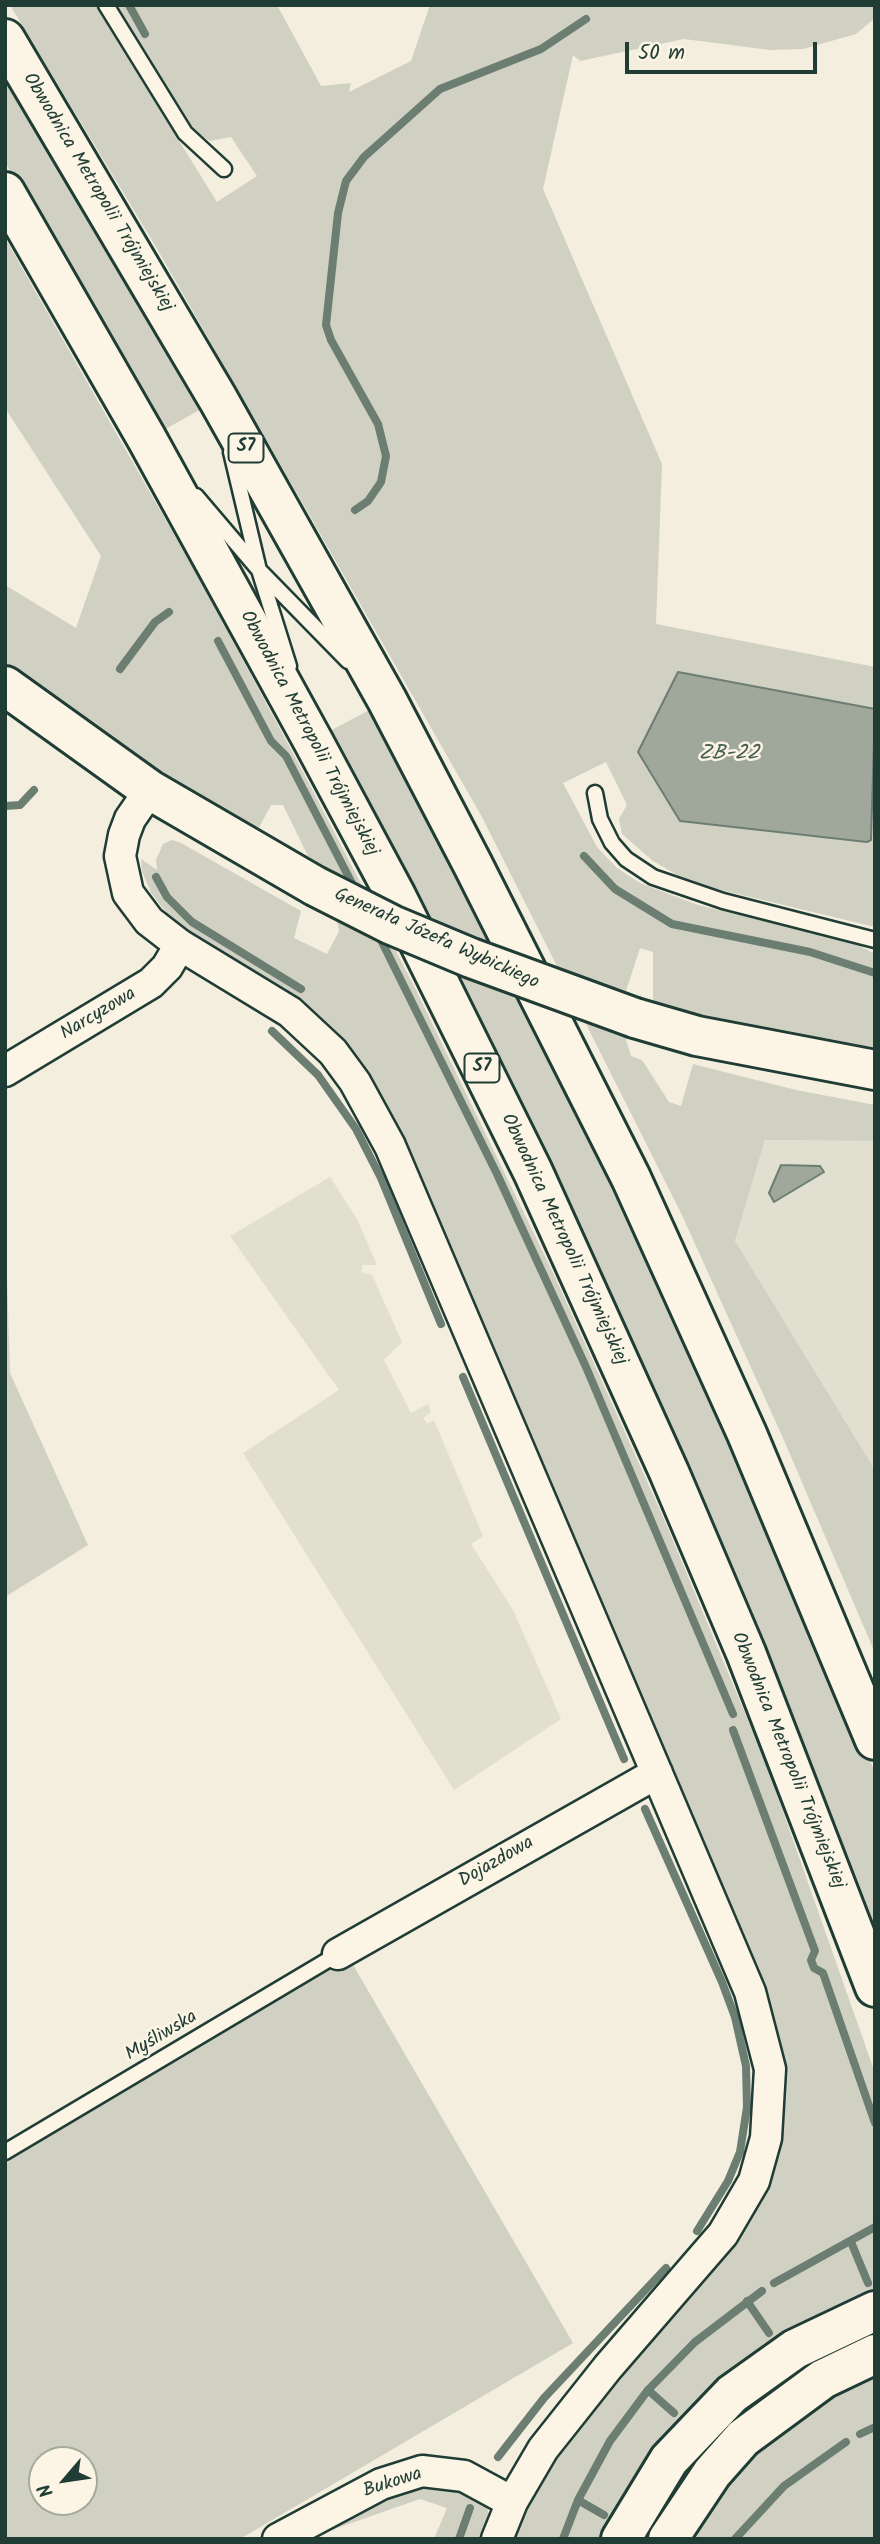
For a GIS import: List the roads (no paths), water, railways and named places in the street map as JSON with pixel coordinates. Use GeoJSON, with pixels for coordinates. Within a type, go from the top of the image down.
{"type":"FeatureCollection","features":[{"type":"Feature","properties":{"kind":"main road","name":"Obwodnica Metropolii Trójmiejskiej"},"geometry":{"type":"LineString","coordinates":[[5,39],[218,399],[387,700],[631,1178],[747,1434],[867,1710],[875,1740]]}},
{"type":"Feature","properties":{"kind":"main road","name":"Obwodnica Metropolii Trójmiejskiej"},"geometry":{"type":"LineString","coordinates":[[5,192],[147,439],[313,741],[396,896],[533,1172],[669,1472],[755,1677],[875,1987]]}},
{"type":"Feature","properties":{"kind":"main road","name":"Generała Józefa Wybickiego"},"geometry":{"type":"LineString","coordinates":[[5,686],[150,790],[315,886],[392,925],[471,958],[635,1018],[697,1036],[875,1070]]}},
{"type":"Feature","properties":{"kind":"main road"},"geometry":{"type":"LineString","coordinates":[[621,2539],[669,2460],[732,2395],[795,2349],[875,2311]]}},
{"type":"Feature","properties":{"kind":"main road"},"geometry":{"type":"LineString","coordinates":[[668,2539],[679,2518],[712,2473],[743,2438],[823,2379],[875,2354]]}},
{"type":"Feature","properties":{"kind":"street"},"geometry":{"type":"LineString","coordinates":[[150,790],[130,819],[120,856],[128,893],[149,921],[180,945],[271,998],[333,1052],[355,1082],[390,1146],[750,1992],[770,2069],[766,2138],[754,2181],[723,2234],[608,2367],[551,2439],[512,2502],[497,2539]]}},
{"type":"Feature","properties":{"kind":"street","name":"Narcyzowa"},"geometry":{"type":"LineString","coordinates":[[5,1071],[151,982],[167,967],[180,945]]}},
{"type":"Feature","properties":{"kind":"street","name":"Dojazdowa"},"geometry":{"type":"LineString","coordinates":[[338,1954],[657,1773]]}},
{"type":"Feature","properties":{"kind":"street","name":"Bukowa"},"geometry":{"type":"LineString","coordinates":[[278,2539],[381,2484],[422,2471],[464,2476],[512,2502]]}},
{"type":"Feature","properties":{"kind":"lane"},"geometry":{"type":"LineString","coordinates":[[106,5],[185,133],[224,169]]}},
{"type":"Feature","properties":{"kind":"lane"},"geometry":{"type":"LineString","coordinates":[[218,399],[260,570],[313,741]]}},
{"type":"Feature","properties":{"kind":"lane"},"geometry":{"type":"LineString","coordinates":[[147,439],[260,570],[387,700]]}},
{"type":"Feature","properties":{"kind":"lane"},"geometry":{"type":"LineString","coordinates":[[595,793],[600,819],[612,843],[626,859],[653,877],[723,901],[875,940]]}},
{"type":"Feature","properties":{"kind":"lane","name":"Myśliwska"},"geometry":{"type":"LineString","coordinates":[[5,2152],[338,1954]]}},
{"type":"Feature","properties":{"kind":"water","name":"ZB-22"},"geometry":{"type":"Polygon","coordinates":[[[678,672],[875,709],[871,840],[867,842],[680,821],[638,752],[678,672]]]}},
{"type":"Feature","properties":{"kind":"water"},"geometry":{"type":"Polygon","coordinates":[[[781,1165],[820,1166],[824,1172],[774,1202],[769,1193],[781,1165]]]}},
{"type":"Feature","properties":{"kind":"waterway"},"geometry":{"type":"LineString","coordinates":[[129,5],[145,34]]}},
{"type":"Feature","properties":{"kind":"waterway"},"geometry":{"type":"LineString","coordinates":[[355,510],[368,501],[381,482],[386,456],[378,424],[331,340],[326,325],[338,213],[346,181],[364,157],[440,89],[541,49],[586,19]]}},
{"type":"Feature","properties":{"kind":"waterway"},"geometry":{"type":"LineString","coordinates":[[120,669],[155,622],[169,612]]}},
{"type":"Feature","properties":{"kind":"waterway"},"geometry":{"type":"LineString","coordinates":[[218,641],[271,741],[286,756],[356,891]]}},
{"type":"Feature","properties":{"kind":"waterway"},"geometry":{"type":"LineString","coordinates":[[5,806],[20,805],[34,790]]}},
{"type":"Feature","properties":{"kind":"waterway"},"geometry":{"type":"LineString","coordinates":[[584,856],[615,889],[672,924],[810,952],[875,973]]}},
{"type":"Feature","properties":{"kind":"waterway"},"geometry":{"type":"LineString","coordinates":[[156,877],[167,897],[192,922],[301,989]]}},
{"type":"Feature","properties":{"kind":"waterway"},"geometry":{"type":"LineString","coordinates":[[378,934],[497,1174],[586,1367],[733,1714]]}},
{"type":"Feature","properties":{"kind":"waterway"},"geometry":{"type":"LineString","coordinates":[[272,1031],[318,1075],[356,1129],[381,1178],[441,1324]]}},
{"type":"Feature","properties":{"kind":"waterway"},"geometry":{"type":"LineString","coordinates":[[463,1377],[624,1759]]}},
{"type":"Feature","properties":{"kind":"waterway"},"geometry":{"type":"LineString","coordinates":[[733,1730],[815,1951],[811,1960],[814,1968],[823,1973],[875,2123]]}},
{"type":"Feature","properties":{"kind":"waterway"},"geometry":{"type":"LineString","coordinates":[[645,1809],[722,1982],[735,2017],[746,2066],[747,2107],[740,2152],[728,2181],[697,2231]]}},
{"type":"Feature","properties":{"kind":"waterway"},"geometry":{"type":"LineString","coordinates":[[774,2283],[875,2227]]}},
{"type":"Feature","properties":{"kind":"waterway"},"geometry":{"type":"LineString","coordinates":[[851,2242],[868,2283]]}},
{"type":"Feature","properties":{"kind":"waterway"},"geometry":{"type":"LineString","coordinates":[[498,2457],[544,2398],[666,2268]]}},
{"type":"Feature","properties":{"kind":"waterway"},"geometry":{"type":"LineString","coordinates":[[563,2539],[578,2500],[610,2441],[648,2390],[695,2342],[762,2291]]}},
{"type":"Feature","properties":{"kind":"waterway"},"geometry":{"type":"LineString","coordinates":[[747,2301],[769,2333]]}},
{"type":"Feature","properties":{"kind":"waterway"},"geometry":{"type":"LineString","coordinates":[[648,2390],[674,2413]]}},
{"type":"Feature","properties":{"kind":"waterway"},"geometry":{"type":"LineString","coordinates":[[860,2434],[875,2427]]}},
{"type":"Feature","properties":{"kind":"waterway"},"geometry":{"type":"LineString","coordinates":[[735,2539],[784,2486],[846,2442]]}},
{"type":"Feature","properties":{"kind":"waterway"},"geometry":{"type":"LineString","coordinates":[[578,2500],[604,2515]]}},
{"type":"Feature","properties":{"kind":"waterway"},"geometry":{"type":"LineString","coordinates":[[459,2539],[470,2508]]}}]}
